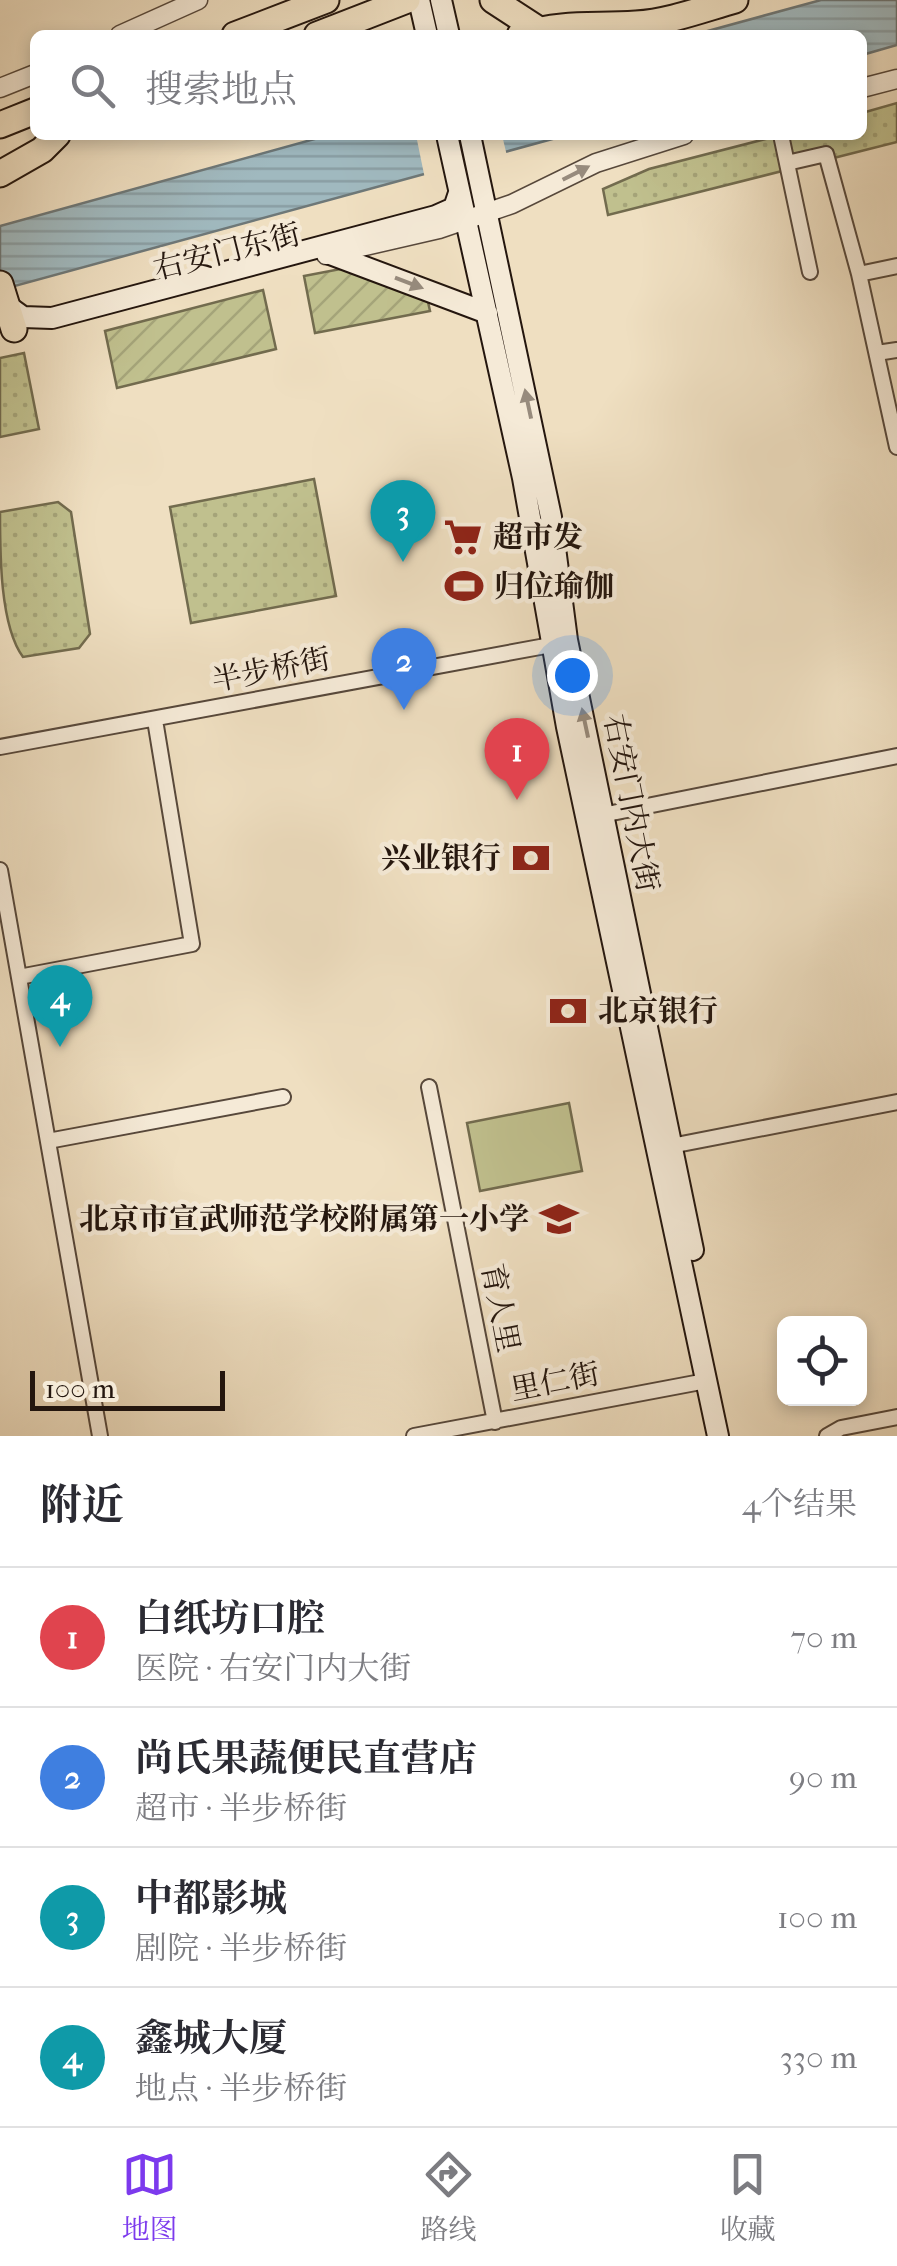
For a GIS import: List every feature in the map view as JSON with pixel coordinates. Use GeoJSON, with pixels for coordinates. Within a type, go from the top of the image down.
{"type":"FeatureCollection","features":[{"type":"Feature","properties":{"kind":"highway"},"geometry":{"type":"LineString","coordinates":[[247,30],[326,0]]}},
{"type":"Feature","properties":{"kind":"highway"},"geometry":{"type":"LineString","coordinates":[[330,30],[407,0]]}},
{"type":"Feature","properties":{"kind":"highway"},"geometry":{"type":"LineString","coordinates":[[492,0],[527,30]]}},
{"type":"Feature","properties":{"kind":"highway"},"geometry":{"type":"LineString","coordinates":[[538,30],[631,12],[735,0]]}},
{"type":"Feature","properties":{"kind":"highway"},"geometry":{"type":"LineString","coordinates":[[0,125],[30,114]]}},
{"type":"Feature","properties":{"kind":"highway"},"geometry":{"type":"LineString","coordinates":[[0,156],[43,140]]}},
{"type":"Feature","properties":{"kind":"highway"},"geometry":{"type":"LineString","coordinates":[[0,174],[42,150],[51,140]]}},
{"type":"Feature","properties":{"kind":"main road"},"geometry":{"type":"LineString","coordinates":[[419,0],[425,30]]}},
{"type":"Feature","properties":{"kind":"main road"},"geometry":{"type":"LineString","coordinates":[[442,0],[448,30]]}},
{"type":"Feature","properties":{"kind":"main road","name":"右安门内大街"},"geometry":{"type":"LineString","coordinates":[[448,140],[526,493],[551,645],[718,1436]]}},
{"type":"Feature","properties":{"kind":"main road","name":"右安门内大街"},"geometry":{"type":"LineString","coordinates":[[471,140],[552,517],[567,640],[731,1436]]}},
{"type":"Feature","properties":{"kind":"main road"},"geometry":{"type":"LineString","coordinates":[[4,314],[38,320],[100,306],[446,214],[459,189]]}},
{"type":"Feature","properties":{"kind":"main road"},"geometry":{"type":"LineString","coordinates":[[330,254],[487,313]]}},
{"type":"Feature","properties":{"kind":"street"},"geometry":{"type":"LineString","coordinates":[[131,30],[198,0]]}},
{"type":"Feature","properties":{"kind":"street"},"geometry":{"type":"LineString","coordinates":[[0,88],[30,76]]}},
{"type":"Feature","properties":{"kind":"street"},"geometry":{"type":"LineString","coordinates":[[867,87],[897,79]]}},
{"type":"Feature","properties":{"kind":"street","name":"右安门东街"},"geometry":{"type":"LineString","coordinates":[[4,314],[54,324],[465,220],[596,163],[668,140]]}},
{"type":"Feature","properties":{"kind":"street"},"geometry":{"type":"LineString","coordinates":[[782,140],[810,272]]}},
{"type":"Feature","properties":{"kind":"street"},"geometry":{"type":"LineString","coordinates":[[787,163],[826,154],[859,274],[897,447]]}},
{"type":"Feature","properties":{"kind":"street"},"geometry":{"type":"LineString","coordinates":[[859,274],[897,266]]}},
{"type":"Feature","properties":{"kind":"street"},"geometry":{"type":"LineString","coordinates":[[877,354],[897,350]]}},
{"type":"Feature","properties":{"kind":"street","name":"半步桥街"},"geometry":{"type":"LineString","coordinates":[[0,748],[551,645]]}},
{"type":"Feature","properties":{"kind":"street"},"geometry":{"type":"LineString","coordinates":[[19,976],[192,944],[155,720]]}},
{"type":"Feature","properties":{"kind":"street"},"geometry":{"type":"LineString","coordinates":[[602,814],[897,756]]}},
{"type":"Feature","properties":{"kind":"street"},"geometry":{"type":"LineString","coordinates":[[0,870],[3,905],[100,1436]]}},
{"type":"Feature","properties":{"kind":"street","name":"育人里"},"geometry":{"type":"LineString","coordinates":[[428,1087],[495,1422]]}},
{"type":"Feature","properties":{"kind":"street"},"geometry":{"type":"LineString","coordinates":[[48,1141],[283,1097]]}},
{"type":"Feature","properties":{"kind":"street"},"geometry":{"type":"LineString","coordinates":[[671,1146],[897,1102]]}},
{"type":"Feature","properties":{"kind":"street","name":"里仁街"},"geometry":{"type":"LineString","coordinates":[[414,1436],[706,1380]]}},
{"type":"Feature","properties":{"kind":"street"},"geometry":{"type":"LineString","coordinates":[[827,1436],[842,1428],[897,1416]]}},
{"type":"Feature","properties":{"kind":"green space"},"geometry":{"type":"Polygon","coordinates":[[[897,103],[897,142],[608,215],[603,189],[649,169],[762,140],[867,140],[867,112],[897,103]]]}},
{"type":"Feature","properties":{"kind":"green space"},"geometry":{"type":"Polygon","coordinates":[[[356,266],[426,293],[430,311],[315,333],[304,276],[356,266]]]}},
{"type":"Feature","properties":{"kind":"green space"},"geometry":{"type":"Polygon","coordinates":[[[263,290],[276,349],[117,388],[105,331],[263,290]]]}},
{"type":"Feature","properties":{"kind":"green space"},"geometry":{"type":"Polygon","coordinates":[[[24,353],[39,429],[0,437],[0,358],[24,353]]]}},
{"type":"Feature","properties":{"kind":"green space"},"geometry":{"type":"Polygon","coordinates":[[[314,479],[336,596],[191,623],[170,507],[314,479]]]}},
{"type":"Feature","properties":{"kind":"green space"},"geometry":{"type":"Polygon","coordinates":[[[58,502],[71,512],[90,634],[79,648],[23,657],[15,644],[6,609],[0,512],[58,502]]]}},
{"type":"Feature","properties":{"kind":"green space"},"geometry":{"type":"Polygon","coordinates":[[[569,1103],[582,1171],[480,1191],[467,1123],[569,1103]]]}},
{"type":"Feature","properties":{"kind":"water"},"geometry":{"type":"Polygon","coordinates":[[[821,0],[897,0],[897,45],[867,54],[867,30],[711,30],[821,0]]]}},
{"type":"Feature","properties":{"kind":"water"},"geometry":{"type":"Polygon","coordinates":[[[311,140],[549,140],[0,290],[0,226],[311,140]]]}},
{"type":"Feature","properties":{"kind":"pier"},"geometry":{"type":"Polygon","coordinates":[[[417,140],[503,140],[507,156],[425,179],[417,140]]]}},
{"type":"Feature","properties":{"kind":"place","name":"超市发"},"geometry":{"type":"Point","coordinates":[463,537]}},
{"type":"Feature","properties":{"kind":"place","name":"中都影城"},"geometry":{"type":"Point","coordinates":[403,562]}},
{"type":"Feature","properties":{"kind":"place","name":"归位瑜伽"},"geometry":{"type":"Point","coordinates":[464,586]}},
{"type":"Feature","properties":{"kind":"place","name":"尚氏果蔬便民直营店"},"geometry":{"type":"Point","coordinates":[404,710]}},
{"type":"Feature","properties":{"kind":"place","name":"白纸坊口腔"},"geometry":{"type":"Point","coordinates":[517,800]}},
{"type":"Feature","properties":{"kind":"place","name":"兴业银行"},"geometry":{"type":"Point","coordinates":[531,858]}},
{"type":"Feature","properties":{"kind":"place","name":"北京银行"},"geometry":{"type":"Point","coordinates":[568,1011]}},
{"type":"Feature","properties":{"kind":"place","name":"鑫城大厦"},"geometry":{"type":"Point","coordinates":[60,1047]}},
{"type":"Feature","properties":{"kind":"place","name":"北京市宣武师范学校附属第一小学"},"geometry":{"type":"Point","coordinates":[559,1219]}}]}
